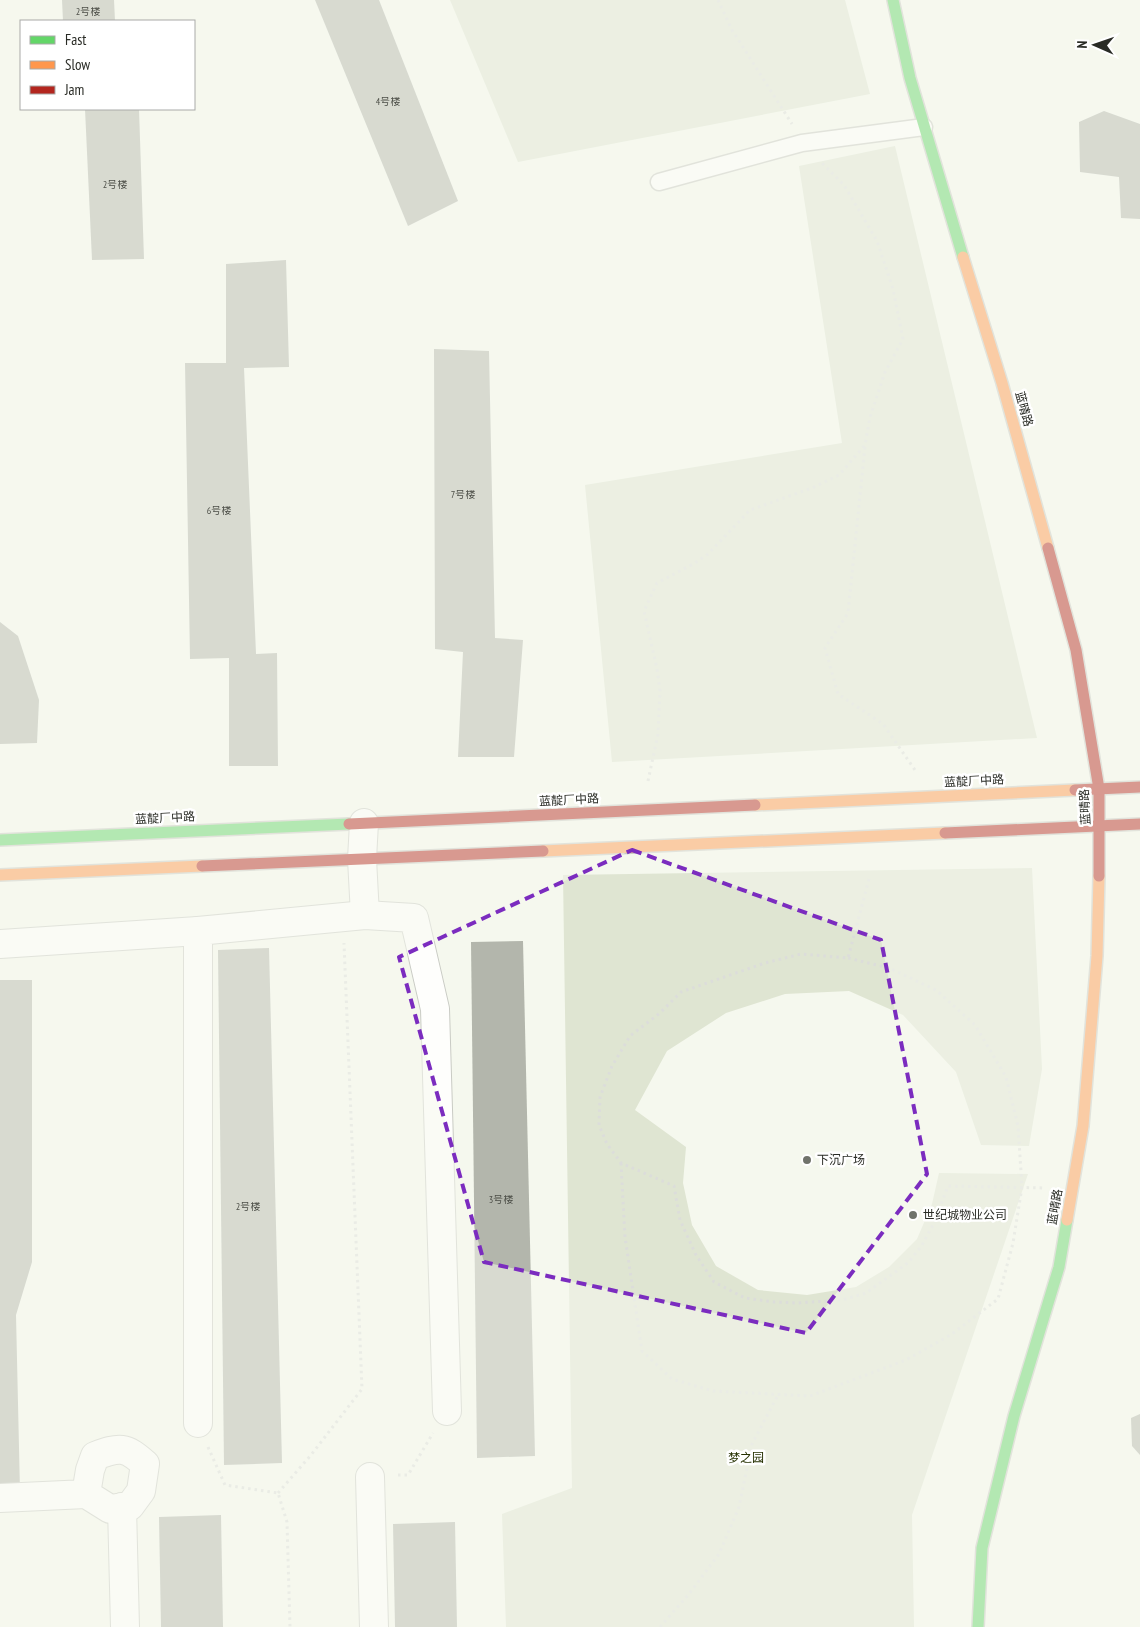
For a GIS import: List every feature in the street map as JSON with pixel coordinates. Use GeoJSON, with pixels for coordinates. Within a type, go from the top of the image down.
{"type":"FeatureCollection","features":[{"type":"Feature","properties":{"kind":"street","name":"蓝晴路"},"geometry":{"type":"LineString","coordinates":[[893,0],[910,78],[1002,383],[1076,650],[1098,789],[1100,826],[1097,956],[1083,1126],[1059,1266],[1014,1416],[982,1548],[978,1627]]}},
{"type":"Feature","properties":{"kind":"street","name":"蓝靛厂中路"},"geometry":{"type":"LineString","coordinates":[[0,840],[1140,788]]}},
{"type":"Feature","properties":{"kind":"street"},"geometry":{"type":"LineString","coordinates":[[354,916],[362,859],[364,823]]}},
{"type":"Feature","properties":{"kind":"street"},"geometry":{"type":"LineString","coordinates":[[0,876],[1140,824]]}},
{"type":"Feature","properties":{"kind":"street"},"geometry":{"type":"LineString","coordinates":[[0,944],[198,931],[354,916],[414,918],[435,1009],[447,1411]]}},
{"type":"Feature","properties":{"kind":"street"},"geometry":{"type":"LineString","coordinates":[[198,931],[198,1423]]}},
{"type":"Feature","properties":{"kind":"street"},"geometry":{"type":"LineString","coordinates":[[0,1498],[86,1494],[110,1509],[130,1506],[142,1491],[145,1464],[130,1451],[112,1450],[95,1456],[90,1470],[86,1494]]}},
{"type":"Feature","properties":{"kind":"street"},"geometry":{"type":"LineString","coordinates":[[370,1477],[374,1627]]}},
{"type":"Feature","properties":{"kind":"street"},"geometry":{"type":"LineString","coordinates":[[122,1507],[125,1627]]}},
{"type":"Feature","properties":{"kind":"lane"},"geometry":{"type":"LineString","coordinates":[[659,182],[802,143],[924,127]]}},
{"type":"Feature","properties":{"kind":"path"},"geometry":{"type":"LineString","coordinates":[[718,0],[732,30],[792,124],[802,143],[844,184],[877,241],[893,290],[903,339],[885,372],[870,417],[848,613],[825,648],[838,694],[883,724],[920,777]]}},
{"type":"Feature","properties":{"kind":"path"},"geometry":{"type":"LineString","coordinates":[[642,786],[649,780],[658,734],[660,691],[644,611],[657,583],[708,554],[750,510],[812,488],[839,475],[866,445]]}},
{"type":"Feature","properties":{"kind":"path"},"geometry":{"type":"LineString","coordinates":[[848,958],[869,879]]}},
{"type":"Feature","properties":{"kind":"path"},"geometry":{"type":"LineString","coordinates":[[278,1492],[311,1455],[362,1389],[354,916]]}},
{"type":"Feature","properties":{"kind":"path"},"geometry":{"type":"LineString","coordinates":[[621,1163],[625,1237],[642,1351],[672,1379],[713,1391],[778,1395],[810,1396],[906,1360],[952,1334],[998,1299],[1013,1244],[1022,1187],[1018,1126],[1006,1077],[975,1025],[936,990],[888,968],[848,958],[801,954],[765,963],[681,992],[630,1036],[612,1066],[600,1097],[599,1125],[607,1144],[621,1163],[674,1186],[680,1220],[696,1255],[714,1282],[745,1298],[796,1303],[842,1300],[866,1293],[909,1262],[934,1223],[948,1186],[1022,1187],[1049,1188]]}},
{"type":"Feature","properties":{"kind":"path"},"geometry":{"type":"LineString","coordinates":[[660,1627],[689,1594],[719,1554],[739,1507],[752,1444],[778,1395]]}},
{"type":"Feature","properties":{"kind":"path"},"geometry":{"type":"LineString","coordinates":[[370,1477],[408,1475],[447,1411]]}},
{"type":"Feature","properties":{"kind":"path"},"geometry":{"type":"LineString","coordinates":[[198,1423],[225,1485],[278,1492]]}},
{"type":"Feature","properties":{"kind":"path"},"geometry":{"type":"LineString","coordinates":[[278,1492],[288,1522],[290,1627]]}},
{"type":"Feature","properties":{"kind":"highlighted area"},"geometry":{"type":"Polygon","coordinates":[[[632,850],[881,940],[927,1174],[806,1333],[484,1262],[399,957],[632,850]]]}},
{"type":"Feature","properties":{"kind":"green space"},"geometry":{"type":"Polygon","coordinates":[[[450,0],[845,0],[870,94],[518,162],[450,0]]]}},
{"type":"Feature","properties":{"kind":"green space"},"geometry":{"type":"Polygon","coordinates":[[[895,146],[1037,738],[612,762],[585,485],[842,443],[799,166],[895,146]]]}},
{"type":"Feature","properties":{"kind":"green space","name":"梦之园"},"geometry":{"type":"Polygon","coordinates":[[[1032,868],[1042,1069],[1029,1146],[981,1145],[956,1072],[903,1015],[849,991],[785,994],[726,1013],[667,1051],[635,1110],[686,1147],[683,1183],[692,1225],[716,1266],[758,1290],[807,1295],[856,1287],[889,1267],[917,1239],[932,1204],[939,1173],[1028,1174],[912,1515],[914,1627],[506,1627],[502,1514],[572,1488],[563,875],[1032,868]]]}},
{"type":"Feature","properties":{"kind":"building"},"geometry":{"type":"Polygon","coordinates":[[[62,0],[114,0],[115,20],[63,20],[62,0]]]}},
{"type":"Feature","properties":{"kind":"building"},"geometry":{"type":"Polygon","coordinates":[[[315,0],[379,0],[458,201],[408,226],[315,0]]]}},
{"type":"Feature","properties":{"kind":"building"},"geometry":{"type":"Polygon","coordinates":[[[85,110],[139,110],[144,259],[92,260],[85,110]]]}},
{"type":"Feature","properties":{"kind":"building"},"geometry":{"type":"Polygon","coordinates":[[[1104,111],[1140,124],[1140,219],[1121,218],[1119,177],[1080,172],[1079,122],[1104,111]]]}},
{"type":"Feature","properties":{"kind":"building"},"geometry":{"type":"Polygon","coordinates":[[[286,260],[289,367],[244,368],[256,654],[277,653],[278,766],[229,766],[229,658],[190,659],[185,363],[226,363],[226,264],[286,260]]]}},
{"type":"Feature","properties":{"kind":"building"},"geometry":{"type":"Polygon","coordinates":[[[434,349],[489,351],[495,638],[523,640],[514,757],[458,757],[463,652],[435,649],[434,349]]]}},
{"type":"Feature","properties":{"kind":"building"},"geometry":{"type":"Polygon","coordinates":[[[0,622],[18,636],[39,700],[37,743],[0,744],[0,622]]]}},
{"type":"Feature","properties":{"kind":"building"},"geometry":{"type":"Polygon","coordinates":[[[523,941],[535,1456],[477,1458],[471,942],[523,941]]]}},
{"type":"Feature","properties":{"kind":"building"},"geometry":{"type":"Polygon","coordinates":[[[269,948],[282,1463],[224,1465],[218,950],[269,948]]]}},
{"type":"Feature","properties":{"kind":"building"},"geometry":{"type":"Polygon","coordinates":[[[0,980],[32,980],[32,1262],[16,1315],[20,1492],[0,1493],[0,980]]]}},
{"type":"Feature","properties":{"kind":"building"},"geometry":{"type":"Polygon","coordinates":[[[1140,1414],[1140,1455],[1132,1446],[1131,1418],[1140,1414]]]}},
{"type":"Feature","properties":{"kind":"building"},"geometry":{"type":"Polygon","coordinates":[[[221,1515],[223,1627],[161,1627],[159,1517],[221,1515]]]}},
{"type":"Feature","properties":{"kind":"building"},"geometry":{"type":"Polygon","coordinates":[[[455,1522],[457,1627],[395,1627],[393,1524],[455,1522]]]}},
{"type":"Feature","properties":{"kind":"traffic: fast"},"geometry":{"type":"LineString","coordinates":[[893,0],[910,78],[963,257]]}},
{"type":"Feature","properties":{"kind":"traffic: fast"},"geometry":{"type":"LineString","coordinates":[[0,840],[349,824]]}},
{"type":"Feature","properties":{"kind":"traffic: fast"},"geometry":{"type":"LineString","coordinates":[[978,1627],[982,1548],[1014,1416],[1059,1267],[1067,1220]]}},
{"type":"Feature","properties":{"kind":"traffic: slow"},"geometry":{"type":"LineString","coordinates":[[963,257],[1002,383],[1048,548]]}},
{"type":"Feature","properties":{"kind":"traffic: slow"},"geometry":{"type":"LineString","coordinates":[[755,805],[1075,790]]}},
{"type":"Feature","properties":{"kind":"traffic: slow"},"geometry":{"type":"LineString","coordinates":[[543,851],[945,833]]}},
{"type":"Feature","properties":{"kind":"traffic: slow"},"geometry":{"type":"LineString","coordinates":[[0,875],[202,866]]}},
{"type":"Feature","properties":{"kind":"traffic: slow"},"geometry":{"type":"LineString","coordinates":[[1067,1220],[1083,1126],[1097,956],[1099,876]]}},
{"type":"Feature","properties":{"kind":"traffic: jam"},"geometry":{"type":"LineString","coordinates":[[1048,548],[1076,650],[1099,789],[1099,876]]}},
{"type":"Feature","properties":{"kind":"traffic: jam"},"geometry":{"type":"LineString","coordinates":[[1075,790],[1140,787]]}},
{"type":"Feature","properties":{"kind":"traffic: jam"},"geometry":{"type":"LineString","coordinates":[[349,824],[755,805]]}},
{"type":"Feature","properties":{"kind":"traffic: jam"},"geometry":{"type":"LineString","coordinates":[[945,833],[1140,824]]}},
{"type":"Feature","properties":{"kind":"traffic: jam"},"geometry":{"type":"LineString","coordinates":[[202,866],[543,851]]}},
{"type":"Feature","properties":{"kind":"place","name":"下沉广场"},"geometry":{"type":"Point","coordinates":[807,1160]}},
{"type":"Feature","properties":{"kind":"place","name":"世纪城物业公司"},"geometry":{"type":"Point","coordinates":[913,1215]}}]}
